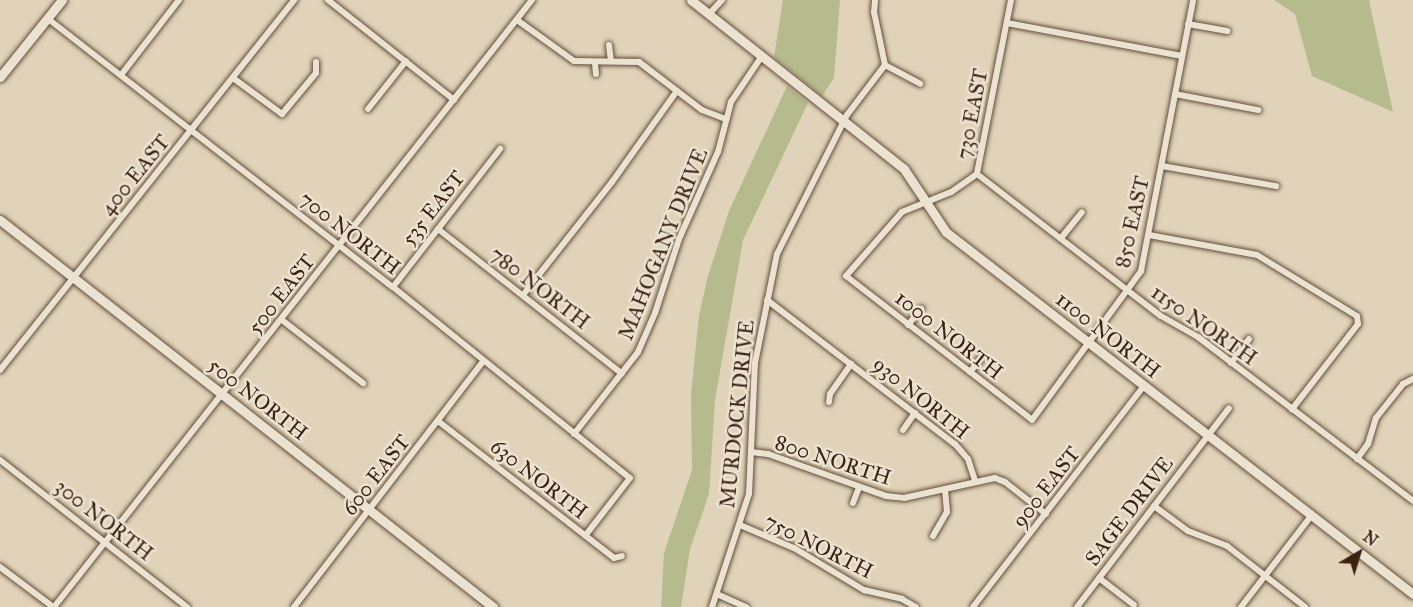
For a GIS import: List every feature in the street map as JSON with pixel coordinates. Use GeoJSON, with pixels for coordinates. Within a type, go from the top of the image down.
{"type":"FeatureCollection","features":[{"type":"Feature","properties":{"kind":"street"},"geometry":{"type":"LineString","coordinates":[[0,77],[62,0]]}},
{"type":"Feature","properties":{"kind":"street"},"geometry":{"type":"LineString","coordinates":[[120,75],[179,0]]}},
{"type":"Feature","properties":{"kind":"street","name":"400 EAST"},"geometry":{"type":"LineString","coordinates":[[0,370],[294,0]]}},
{"type":"Feature","properties":{"kind":"street"},"geometry":{"type":"LineString","coordinates":[[328,0],[454,100]]}},
{"type":"Feature","properties":{"kind":"street","name":"500 EAST"},"geometry":{"type":"LineString","coordinates":[[54,607],[532,0]]}},
{"type":"Feature","properties":{"kind":"street","name":"1100 NORTH"},"geometry":{"type":"LineString","coordinates":[[691,0],[904,169],[915,182],[925,202],[946,232],[1412,596]]}},
{"type":"Feature","properties":{"kind":"street"},"geometry":{"type":"LineString","coordinates":[[709,14],[722,0]]}},
{"type":"Feature","properties":{"kind":"street"},"geometry":{"type":"LineString","coordinates":[[875,0],[885,65],[920,84]]}},
{"type":"Feature","properties":{"kind":"street","name":"730 EAST"},"geometry":{"type":"LineString","coordinates":[[846,276],[891,221],[925,202],[951,192],[977,174],[1011,0]]}},
{"type":"Feature","properties":{"kind":"street","name":"850 EAST"},"geometry":{"type":"LineString","coordinates":[[1032,420],[1129,291],[1141,271],[1193,0]]}},
{"type":"Feature","properties":{"kind":"street","name":"700 NORTH"},"geometry":{"type":"LineString","coordinates":[[47,18],[393,287],[483,362],[630,478],[585,536]]}},
{"type":"Feature","properties":{"kind":"street"},"geometry":{"type":"LineString","coordinates":[[517,20],[570,60],[595,63],[639,62],[702,110],[726,119]]}},
{"type":"Feature","properties":{"kind":"street"},"geometry":{"type":"LineString","coordinates":[[1007,23],[1182,56]]}},
{"type":"Feature","properties":{"kind":"street"},"geometry":{"type":"LineString","coordinates":[[1188,24],[1227,31]]}},
{"type":"Feature","properties":{"kind":"street"},"geometry":{"type":"LineString","coordinates":[[609,45],[611,61]]}},
{"type":"Feature","properties":{"kind":"street","name":"MAHOGANY DRIVE"},"geometry":{"type":"LineString","coordinates":[[574,434],[638,352],[655,312],[679,239],[718,152],[731,102],[762,56]]}},
{"type":"Feature","properties":{"kind":"street"},"geometry":{"type":"LineString","coordinates":[[368,110],[406,61]]}},
{"type":"Feature","properties":{"kind":"street"},"geometry":{"type":"LineString","coordinates":[[234,78],[282,114],[316,72],[316,62]]}},
{"type":"Feature","properties":{"kind":"street"},"geometry":{"type":"LineString","coordinates":[[595,63],[596,74]]}},
{"type":"Feature","properties":{"kind":"street","name":"MURDOCK DRIVE"},"geometry":{"type":"LineString","coordinates":[[712,607],[719,595],[726,558],[740,525],[748,494],[755,363],[777,254],[844,122],[885,65]]}},
{"type":"Feature","properties":{"kind":"street"},"geometry":{"type":"LineString","coordinates":[[523,295],[612,182],[677,91]]}},
{"type":"Feature","properties":{"kind":"street"},"geometry":{"type":"LineString","coordinates":[[1175,94],[1257,110]]}},
{"type":"Feature","properties":{"kind":"street","name":"535 EAST"},"geometry":{"type":"LineString","coordinates":[[393,287],[500,149]]}},
{"type":"Feature","properties":{"kind":"street"},"geometry":{"type":"LineString","coordinates":[[1162,165],[1276,186]]}},
{"type":"Feature","properties":{"kind":"street","name":"1150 NORTH"},"geometry":{"type":"LineString","coordinates":[[977,174],[1129,291],[1231,363],[1413,501]]}},
{"type":"Feature","properties":{"kind":"street"},"geometry":{"type":"LineString","coordinates":[[1061,238],[1082,212]]}},
{"type":"Feature","properties":{"kind":"street","name":"500 NORTH"},"geometry":{"type":"LineString","coordinates":[[0,220],[493,607]]}},
{"type":"Feature","properties":{"kind":"street","name":"780 NORTH"},"geometry":{"type":"LineString","coordinates":[[438,229],[622,374]]}},
{"type":"Feature","properties":{"kind":"street"},"geometry":{"type":"LineString","coordinates":[[1149,235],[1257,255],[1342,304],[1357,316],[1358,324],[1292,409]]}},
{"type":"Feature","properties":{"kind":"street","name":"1000 NORTH"},"geometry":{"type":"LineString","coordinates":[[846,276],[1032,420]]}},
{"type":"Feature","properties":{"kind":"street","name":"930 NORTH"},"geometry":{"type":"LineString","coordinates":[[767,300],[961,450],[975,481]]}},
{"type":"Feature","properties":{"kind":"street"},"geometry":{"type":"LineString","coordinates":[[908,325],[921,309]]}},
{"type":"Feature","properties":{"kind":"street"},"geometry":{"type":"LineString","coordinates":[[282,320],[363,383]]}},
{"type":"Feature","properties":{"kind":"street"},"geometry":{"type":"LineString","coordinates":[[1231,363],[1249,339]]}},
{"type":"Feature","properties":{"kind":"street"},"geometry":{"type":"LineString","coordinates":[[970,372],[982,357]]}},
{"type":"Feature","properties":{"kind":"street","name":"600 EAST"},"geometry":{"type":"LineString","coordinates":[[294,607],[483,362]]}},
{"type":"Feature","properties":{"kind":"street"},"geometry":{"type":"LineString","coordinates":[[829,402],[830,394],[851,364]]}},
{"type":"Feature","properties":{"kind":"street"},"geometry":{"type":"LineString","coordinates":[[1358,459],[1368,444],[1376,418],[1403,384],[1413,379]]}},
{"type":"Feature","properties":{"kind":"street","name":"900 EAST"},"geometry":{"type":"LineString","coordinates":[[973,607],[1144,386]]}},
{"type":"Feature","properties":{"kind":"street","name":"SAGE DRIVE"},"geometry":{"type":"LineString","coordinates":[[1077,607],[1229,408]]}},
{"type":"Feature","properties":{"kind":"street"},"geometry":{"type":"LineString","coordinates":[[903,430],[915,413]]}},
{"type":"Feature","properties":{"kind":"street","name":"630 NORTH"},"geometry":{"type":"LineString","coordinates":[[438,421],[614,558],[622,556]]}},
{"type":"Feature","properties":{"kind":"street","name":"800 NORTH"},"geometry":{"type":"LineString","coordinates":[[751,452],[768,454],[858,487],[904,498],[975,481]]}},
{"type":"Feature","properties":{"kind":"street","name":"300 NORTH"},"geometry":{"type":"LineString","coordinates":[[0,460],[188,607]]}},
{"type":"Feature","properties":{"kind":"street"},"geometry":{"type":"LineString","coordinates":[[975,481],[995,478],[1005,482],[1046,514]]}},
{"type":"Feature","properties":{"kind":"street"},"geometry":{"type":"LineString","coordinates":[[853,503],[858,487]]}},
{"type":"Feature","properties":{"kind":"street"},"geometry":{"type":"LineString","coordinates":[[933,536],[947,512],[945,489]]}},
{"type":"Feature","properties":{"kind":"street"},"geometry":{"type":"LineString","coordinates":[[1154,506],[1188,531],[1227,546],[1305,607]]}},
{"type":"Feature","properties":{"kind":"street"},"geometry":{"type":"LineString","coordinates":[[1241,607],[1311,516]]}},
{"type":"Feature","properties":{"kind":"street","name":"750 NORTH"},"geometry":{"type":"LineString","coordinates":[[740,525],[794,548],[864,590],[902,599],[916,607]]}},
{"type":"Feature","properties":{"kind":"street"},"geometry":{"type":"LineString","coordinates":[[0,567],[54,607]]}},
{"type":"Feature","properties":{"kind":"street"},"geometry":{"type":"LineString","coordinates":[[1099,578],[1134,605]]}},
{"type":"Feature","properties":{"kind":"street"},"geometry":{"type":"LineString","coordinates":[[719,595],[746,607]]}},
{"type":"Feature","properties":{"kind":"green space"},"geometry":{"type":"Polygon","coordinates":[[[783,0],[840,0],[834,78],[822,96],[774,57],[783,0]]]}},
{"type":"Feature","properties":{"kind":"green space"},"geometry":{"type":"Polygon","coordinates":[[[1274,0],[1369,0],[1393,112],[1312,76],[1295,14],[1274,0]]]}},
{"type":"Feature","properties":{"kind":"green space"},"geometry":{"type":"Polygon","coordinates":[[[787,86],[808,103],[743,240],[715,400],[709,494],[690,549],[681,607],[661,607],[664,553],[692,470],[691,394],[699,315],[708,276],[729,211],[787,86]]]}}]}
